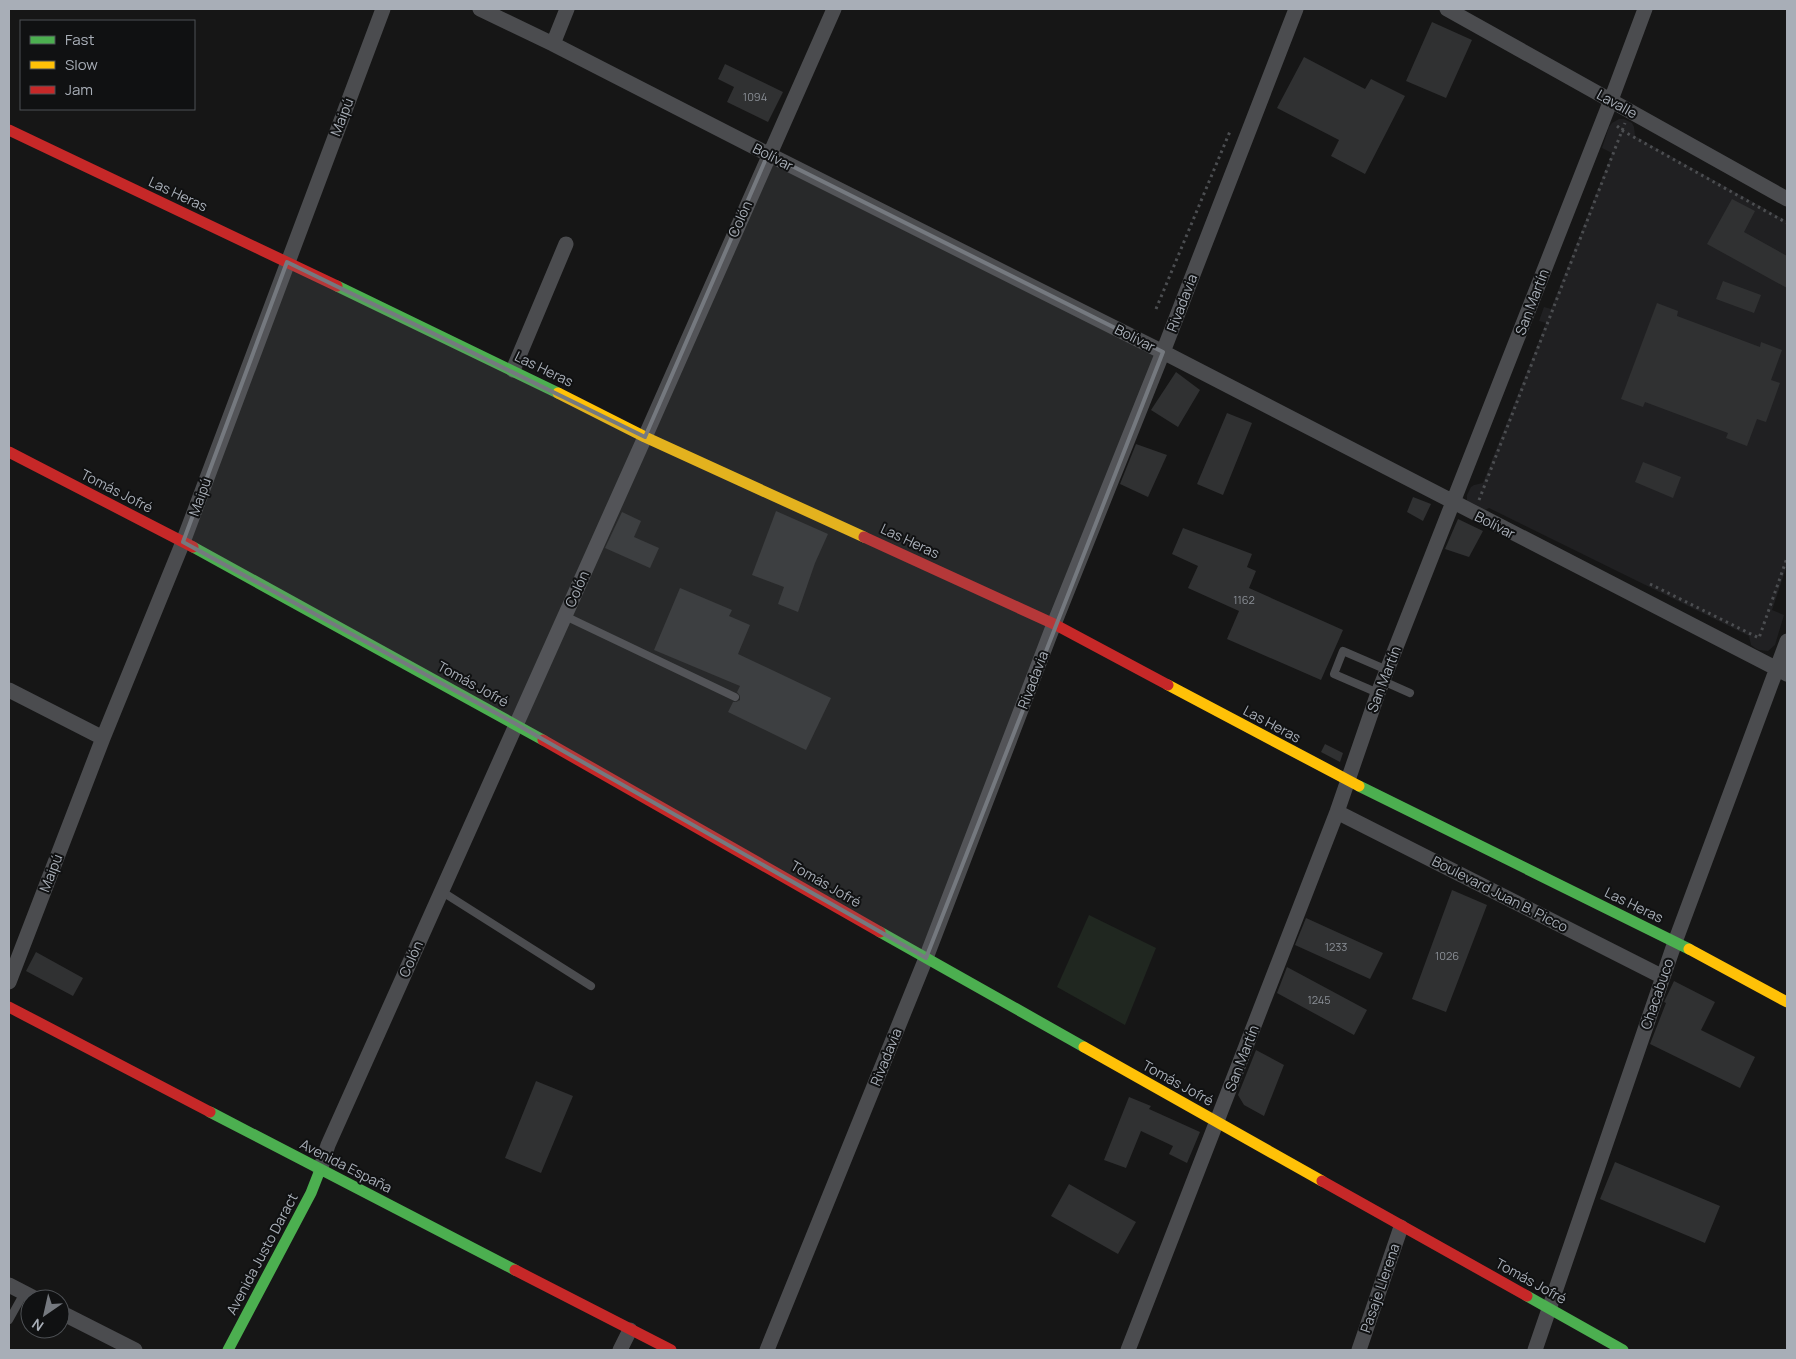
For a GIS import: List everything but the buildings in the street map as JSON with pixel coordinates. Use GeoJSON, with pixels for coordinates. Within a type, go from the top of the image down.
{"type":"FeatureCollection","features":[{"type":"Feature","properties":{"kind":"street","name":"Maipú"},"geometry":{"type":"LineString","coordinates":[[9,982],[103,738],[183,542],[383,9]]}},
{"type":"Feature","properties":{"kind":"street","name":"Bolívar"},"geometry":{"type":"LineString","coordinates":[[480,9],[1163,352],[1783,672]]}},
{"type":"Feature","properties":{"kind":"street"},"geometry":{"type":"LineString","coordinates":[[553,44],[567,9]]}},
{"type":"Feature","properties":{"kind":"street","name":"Colón"},"geometry":{"type":"LineString","coordinates":[[320,1170],[328,1145],[440,891],[565,616],[768,154],[834,9]]}},
{"type":"Feature","properties":{"kind":"street","name":"Rivadavia"},"geometry":{"type":"LineString","coordinates":[[767,1350],[926,958],[1054,624],[1163,352],[1296,9]]}},
{"type":"Feature","properties":{"kind":"street","name":"Lavalle"},"geometry":{"type":"LineString","coordinates":[[1447,9],[1787,198]]}},
{"type":"Feature","properties":{"kind":"street","name":"San Martín"},"geometry":{"type":"LineString","coordinates":[[1128,1350],[1337,812],[1382,681],[1611,100],[1645,9]]}},
{"type":"Feature","properties":{"kind":"street","name":"Las Heras"},"geometry":{"type":"LineString","coordinates":[[9,130],[513,370],[645,436],[1054,624],[1348,781],[1675,942],[1787,1002]]}},
{"type":"Feature","properties":{"kind":"street"},"geometry":{"type":"LineString","coordinates":[[513,370],[566,244]]}},
{"type":"Feature","properties":{"kind":"street","name":"Tomás Jofré"},"geometry":{"type":"LineString","coordinates":[[9,452],[183,542],[516,724],[926,958],[1623,1350]]}},
{"type":"Feature","properties":{"kind":"street","name":"Chacabuco"},"geometry":{"type":"LineString","coordinates":[[1535,1350],[1675,942],[1783,672],[1787,641]]}},
{"type":"Feature","properties":{"kind":"street"},"geometry":{"type":"LineString","coordinates":[[9,690],[103,738]]}},
{"type":"Feature","properties":{"kind":"street","name":"Boulevard Juan B. Picco"},"geometry":{"type":"LineString","coordinates":[[1337,812],[1663,977]]}},
{"type":"Feature","properties":{"kind":"street","name":"Avenida España"},"geometry":{"type":"LineString","coordinates":[[9,1007],[320,1170],[671,1350]]}},
{"type":"Feature","properties":{"kind":"street","name":"Avenida Justo Daract"},"geometry":{"type":"LineString","coordinates":[[228,1350],[311,1193],[320,1170]]}},
{"type":"Feature","properties":{"kind":"street","name":"Pasaje Llerena"},"geometry":{"type":"LineString","coordinates":[[1359,1350],[1401,1226]]}},
{"type":"Feature","properties":{"kind":"street"},"geometry":{"type":"LineString","coordinates":[[70,1317],[134,1350]]}},
{"type":"Feature","properties":{"kind":"street"},"geometry":{"type":"LineString","coordinates":[[620,1350],[630,1330]]}},
{"type":"Feature","properties":{"kind":"lane"},"geometry":{"type":"LineString","coordinates":[[565,616],[735,697]]}},
{"type":"Feature","properties":{"kind":"lane"},"geometry":{"type":"LineString","coordinates":[[1382,681],[1334,674],[1343,651],[1382,681],[1410,693]]}},
{"type":"Feature","properties":{"kind":"lane"},"geometry":{"type":"LineString","coordinates":[[440,891],[591,986]]}},
{"type":"Feature","properties":{"kind":"lane"},"geometry":{"type":"LineString","coordinates":[[9,1320],[20,1307]]}},
{"type":"Feature","properties":{"kind":"path"},"geometry":{"type":"LineString","coordinates":[[1156,310],[1232,127]]}},
{"type":"Feature","properties":{"kind":"path"},"geometry":{"type":"LineString","coordinates":[[1479,500],[1623,131],[1787,223]]}},
{"type":"Feature","properties":{"kind":"path"},"geometry":{"type":"LineString","coordinates":[[1646,582],[1759,638],[1787,558]]}},
{"type":"Feature","properties":{"kind":"highlighted area"},"geometry":{"type":"Polygon","coordinates":[[[768,154],[1163,352],[926,958],[516,724],[183,542],[287,262],[645,437],[768,154]]]}},
{"type":"Feature","properties":{"kind":"shaded area"},"geometry":{"type":"Polygon","coordinates":[[[1619,119],[1632,123],[1635,136],[1787,221],[1787,565],[1772,610],[1784,615],[1775,645],[1768,651],[1759,650],[1751,645],[1749,636],[1489,508],[1485,510],[1469,504],[1467,500],[1471,487],[1483,483],[1546,323],[1539,321],[1544,307],[1551,309],[1612,153],[1602,148],[1609,127],[1619,119]]]}},
{"type":"Feature","properties":{"kind":"shaded area"},"geometry":{"type":"Polygon","coordinates":[[[1089,915],[1156,948],[1125,1025],[1057,987],[1089,915]]]}},
{"type":"Feature","properties":{"kind":"traffic: fast"},"geometry":{"type":"LineString","coordinates":[[337,286],[558,393]]}},
{"type":"Feature","properties":{"kind":"traffic: fast"},"geometry":{"type":"LineString","coordinates":[[193,547],[543,740]]}},
{"type":"Feature","properties":{"kind":"traffic: fast"},"geometry":{"type":"LineString","coordinates":[[1359,786],[1689,949]]}},
{"type":"Feature","properties":{"kind":"traffic: fast"},"geometry":{"type":"LineString","coordinates":[[880,932],[1084,1047]]}},
{"type":"Feature","properties":{"kind":"traffic: fast"},"geometry":{"type":"LineString","coordinates":[[210,1112],[515,1270]]}},
{"type":"Feature","properties":{"kind":"traffic: fast"},"geometry":{"type":"LineString","coordinates":[[228,1350],[311,1193],[320,1170]]}},
{"type":"Feature","properties":{"kind":"traffic: fast"},"geometry":{"type":"LineString","coordinates":[[1527,1296],[1623,1350]]}},
{"type":"Feature","properties":{"kind":"traffic: slow"},"geometry":{"type":"LineString","coordinates":[[558,393],[645,437],[864,537]]}},
{"type":"Feature","properties":{"kind":"traffic: slow"},"geometry":{"type":"LineString","coordinates":[[1168,685],[1359,786]]}},
{"type":"Feature","properties":{"kind":"traffic: slow"},"geometry":{"type":"LineString","coordinates":[[1689,949],[1787,1002]]}},
{"type":"Feature","properties":{"kind":"traffic: slow"},"geometry":{"type":"LineString","coordinates":[[1084,1047],[1322,1181]]}},
{"type":"Feature","properties":{"kind":"traffic: jam"},"geometry":{"type":"LineString","coordinates":[[9,130],[337,286]]}},
{"type":"Feature","properties":{"kind":"traffic: jam"},"geometry":{"type":"LineString","coordinates":[[9,452],[193,547]]}},
{"type":"Feature","properties":{"kind":"traffic: jam"},"geometry":{"type":"LineString","coordinates":[[864,537],[1054,624],[1168,685]]}},
{"type":"Feature","properties":{"kind":"traffic: jam"},"geometry":{"type":"LineString","coordinates":[[543,740],[880,932]]}},
{"type":"Feature","properties":{"kind":"traffic: jam"},"geometry":{"type":"LineString","coordinates":[[9,1007],[210,1112]]}},
{"type":"Feature","properties":{"kind":"traffic: jam"},"geometry":{"type":"LineString","coordinates":[[1322,1181],[1527,1296]]}},
{"type":"Feature","properties":{"kind":"traffic: jam"},"geometry":{"type":"LineString","coordinates":[[515,1270],[671,1350]]}}]}
